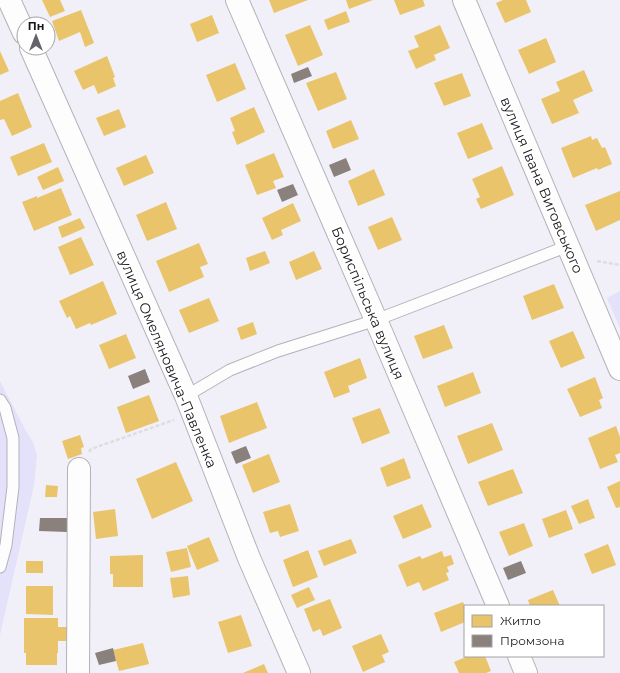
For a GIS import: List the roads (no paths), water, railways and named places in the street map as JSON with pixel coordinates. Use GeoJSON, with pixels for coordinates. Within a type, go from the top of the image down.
{"type":"FeatureCollection","features":[{"type":"Feature","properties":{"kind":"street"},"geometry":{"type":"LineString","coordinates":[[9,0],[16,16]]}},
{"type":"Feature","properties":{"kind":"street","name":"Бориспільська вулиця"},"geometry":{"type":"LineString","coordinates":[[237,0],[498,605]]}},
{"type":"Feature","properties":{"kind":"street","name":"вулиця Івана Виговського"},"geometry":{"type":"LineString","coordinates":[[464,0],[620,369]]}},
{"type":"Feature","properties":{"kind":"street","name":"вулиця Омеляновича-Павленка"},"geometry":{"type":"LineString","coordinates":[[35,56],[189,405],[249,558],[299,673]]}},
{"type":"Feature","properties":{"kind":"street"},"geometry":{"type":"LineString","coordinates":[[78,673],[79,469]]}},
{"type":"Feature","properties":{"kind":"street"},"geometry":{"type":"LineString","coordinates":[[519,657],[526,673]]}},
{"type":"Feature","properties":{"kind":"lane"},"geometry":{"type":"LineString","coordinates":[[189,405],[230,370],[278,351],[376,320],[568,246]]}},
{"type":"Feature","properties":{"kind":"lane"},"geometry":{"type":"LineString","coordinates":[[0,400],[5,408],[14,438],[13,487],[6,545],[0,567]]}}]}
